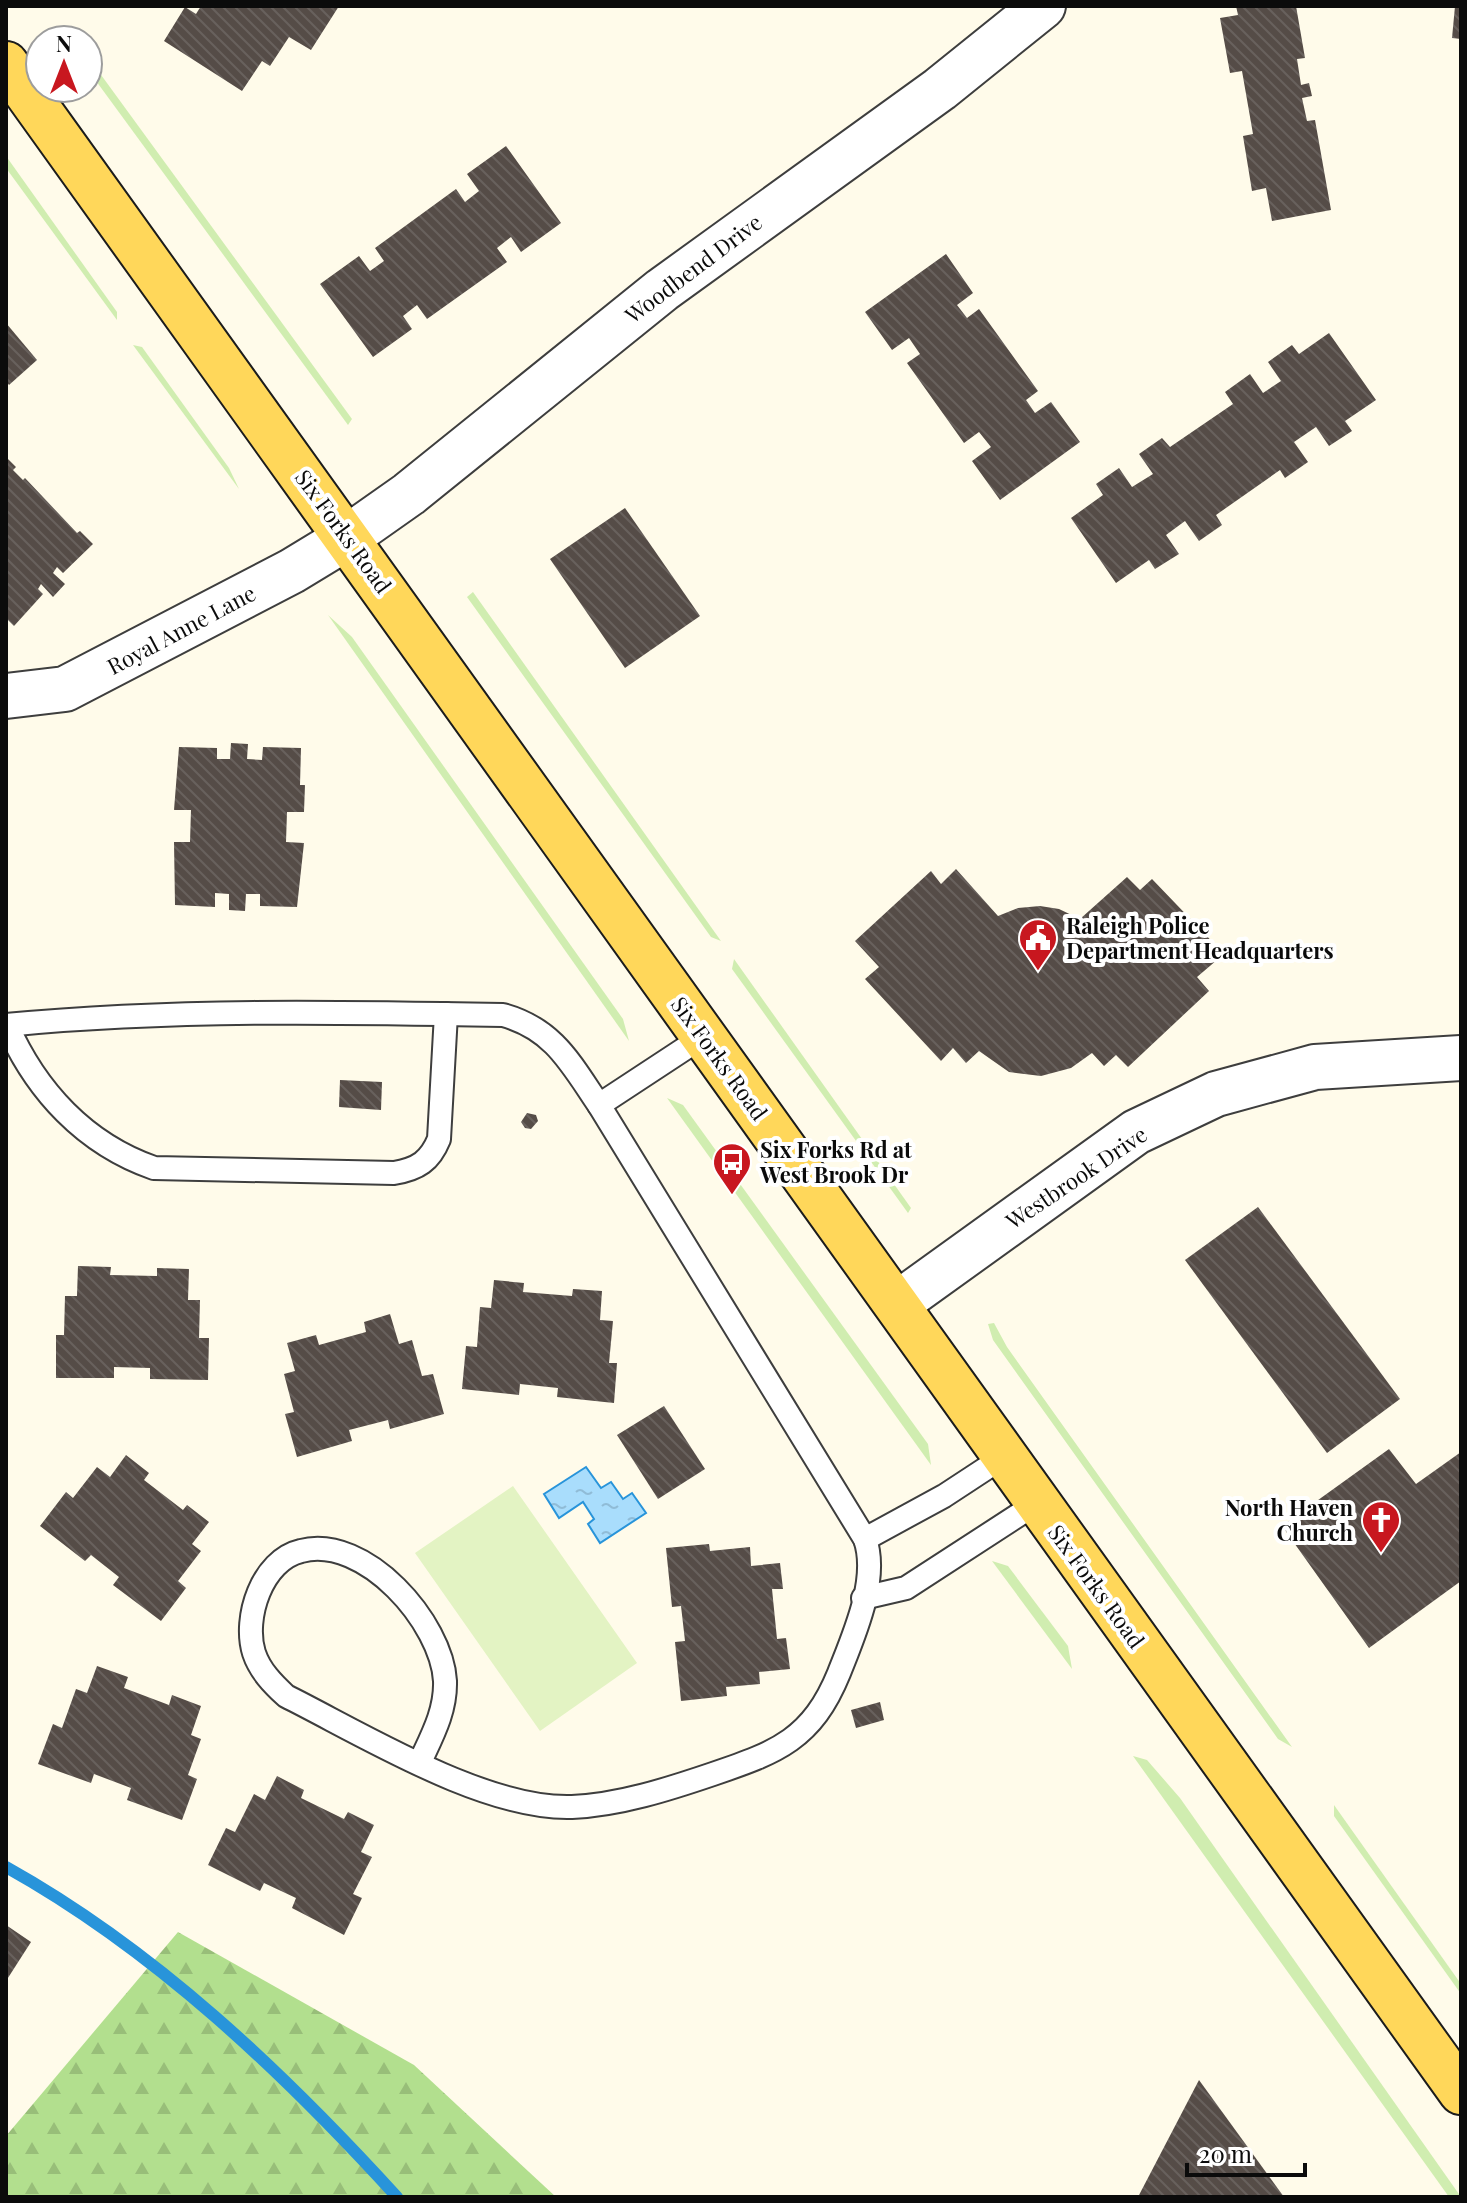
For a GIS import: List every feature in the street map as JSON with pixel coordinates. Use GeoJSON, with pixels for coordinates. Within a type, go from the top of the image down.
{"type":"FeatureCollection","features":[{"type":"Feature","properties":{"kind":"main road","name":"Six Forks Road"},"geometry":{"type":"LineString","coordinates":[[6,64],[1461,2092]]}},
{"type":"Feature","properties":{"kind":"street","name":"Woodbend Drive"},"geometry":{"type":"LineString","coordinates":[[348,537],[409,494],[662,290],[940,89],[1043,6]]}},
{"type":"Feature","properties":{"kind":"street","name":"Royal Anne Lane"},"geometry":{"type":"LineString","coordinates":[[6,696],[65,689],[292,571],[348,537]]}},
{"type":"Feature","properties":{"kind":"street","name":"Westbrook Drive"},"geometry":{"type":"LineString","coordinates":[[897,1304],[1136,1132],[1216,1094],[1315,1067],[1461,1058]]}},
{"type":"Feature","properties":{"kind":"lane"},"geometry":{"type":"LineString","coordinates":[[420,1762],[439,1720],[444,1697],[441,1663],[432,1638],[384,1575],[363,1561],[318,1550],[301,1551],[284,1559],[260,1591],[253,1610],[253,1651],[270,1681],[286,1696],[420,1762],[488,1792],[527,1803],[571,1807],[631,1798],[748,1762],[786,1746],[810,1725],[827,1700],[863,1598],[870,1568],[865,1539],[599,1105],[570,1062],[530,1023],[503,1015],[446,1014],[63,1019],[6,1025],[36,1079],[61,1108],[89,1135],[121,1157],[154,1168],[394,1173],[423,1164],[433,1154],[439,1139],[446,1014]]}},
{"type":"Feature","properties":{"kind":"lane"},"geometry":{"type":"LineString","coordinates":[[599,1105],[704,1036]]}},
{"type":"Feature","properties":{"kind":"lane"},"geometry":{"type":"LineString","coordinates":[[865,1539],[944,1496],[1005,1456]]}},
{"type":"Feature","properties":{"kind":"lane"},"geometry":{"type":"LineString","coordinates":[[863,1598],[906,1588],[1037,1503]]}},
{"type":"Feature","properties":{"kind":"green space"},"geometry":{"type":"Polygon","coordinates":[[[104,79],[352,419],[348,425],[104,92],[104,79]]]}},
{"type":"Feature","properties":{"kind":"green space"},"geometry":{"type":"Polygon","coordinates":[[[6,156],[117,312],[117,320],[6,168],[6,156]]]}},
{"type":"Feature","properties":{"kind":"green space"},"geometry":{"type":"Polygon","coordinates":[[[133,345],[142,347],[229,468],[239,489],[133,345]]]}},
{"type":"Feature","properties":{"kind":"green space"},"geometry":{"type":"Polygon","coordinates":[[[473,592],[721,941],[711,937],[467,597],[473,592]]]}},
{"type":"Feature","properties":{"kind":"green space"},"geometry":{"type":"Polygon","coordinates":[[[328,615],[352,637],[623,1019],[629,1041],[328,615]]]}},
{"type":"Feature","properties":{"kind":"green space"},"geometry":{"type":"Polygon","coordinates":[[[734,959],[911,1208],[908,1213],[732,969],[734,959]]]}},
{"type":"Feature","properties":{"kind":"green space"},"geometry":{"type":"Polygon","coordinates":[[[667,1098],[683,1105],[928,1444],[931,1465],[667,1098]]]}},
{"type":"Feature","properties":{"kind":"green space"},"geometry":{"type":"Polygon","coordinates":[[[994,1323],[1007,1347],[1292,1747],[1278,1739],[993,1340],[988,1324],[994,1323]]]}},
{"type":"Feature","properties":{"kind":"green space"},"geometry":{"type":"Polygon","coordinates":[[[513,1486],[637,1663],[540,1731],[415,1553],[513,1486]]]}},
{"type":"Feature","properties":{"kind":"green space"},"geometry":{"type":"Polygon","coordinates":[[[992,1561],[1008,1566],[1068,1646],[1072,1669],[992,1561]]]}},
{"type":"Feature","properties":{"kind":"green space"},"geometry":{"type":"Polygon","coordinates":[[[1133,1756],[1147,1760],[1180,1798],[1461,2197],[1449,2197],[1133,1756]]]}},
{"type":"Feature","properties":{"kind":"green space"},"geometry":{"type":"Polygon","coordinates":[[[1334,1805],[1461,1984],[1461,1994],[1334,1816],[1334,1805]]]}},
{"type":"Feature","properties":{"kind":"green space"},"geometry":{"type":"Polygon","coordinates":[[[178,1932],[414,2065],[556,2197],[6,2197],[6,2136],[178,1932]]]}},
{"type":"Feature","properties":{"kind":"water"},"geometry":{"type":"Polygon","coordinates":[[[586,1467],[601,1488],[611,1482],[623,1499],[632,1493],[646,1513],[600,1543],[588,1524],[594,1519],[583,1502],[559,1518],[544,1494],[586,1467]]]}},
{"type":"Feature","properties":{"kind":"building"},"geometry":{"type":"Polygon","coordinates":[[[201,6],[339,6],[311,50],[289,37],[270,66],[262,61],[242,91],[164,41],[185,7],[196,14],[201,6]]]}},
{"type":"Feature","properties":{"kind":"building"},"geometry":{"type":"Polygon","coordinates":[[[1236,6],[1296,6],[1305,58],[1297,59],[1301,85],[1309,83],[1312,96],[1302,98],[1307,121],[1315,120],[1331,210],[1272,221],[1266,188],[1252,191],[1243,136],[1253,134],[1242,71],[1230,73],[1220,18],[1238,15],[1236,6]]]}},
{"type":"Feature","properties":{"kind":"building"},"geometry":{"type":"Polygon","coordinates":[[[1455,6],[1461,6],[1461,39],[1452,38],[1455,6]]]}},
{"type":"Feature","properties":{"kind":"building"},"geometry":{"type":"Polygon","coordinates":[[[506,146],[561,223],[521,252],[511,237],[497,248],[507,262],[427,319],[417,305],[403,316],[412,329],[373,357],[320,284],[359,256],[370,271],[384,261],[375,248],[456,189],[465,202],[479,191],[467,174],[506,146]]]}},
{"type":"Feature","properties":{"kind":"building"},"geometry":{"type":"Polygon","coordinates":[[[946,254],[973,293],[957,305],[967,318],[979,309],[1038,391],[1026,400],[1035,413],[1051,402],[1080,442],[1000,500],[972,461],[991,447],[979,432],[964,443],[907,363],[920,354],[909,338],[892,350],[865,312],[946,254]]]}},
{"type":"Feature","properties":{"kind":"building"},"geometry":{"type":"Polygon","coordinates":[[[6,323],[37,360],[9,385],[6,381],[6,323]]]}},
{"type":"Feature","properties":{"kind":"building"},"geometry":{"type":"Polygon","coordinates":[[[1329,333],[1376,400],[1345,421],[1352,431],[1329,446],[1316,427],[1294,442],[1308,462],[1285,478],[1280,470],[1216,515],[1222,525],[1199,541],[1185,521],[1166,535],[1179,554],[1155,569],[1149,560],[1116,583],[1071,518],[1103,495],[1096,484],[1119,468],[1132,487],[1153,474],[1139,454],[1162,438],[1170,447],[1233,404],[1225,392],[1250,374],[1263,393],[1281,381],[1268,362],[1292,345],[1299,354],[1329,333]]]}},
{"type":"Feature","properties":{"kind":"building"},"geometry":{"type":"Polygon","coordinates":[[[6,457],[23,480],[25,478],[77,533],[80,531],[93,544],[63,573],[57,567],[53,573],[65,584],[53,597],[41,584],[38,589],[43,594],[14,626],[6,618],[6,457]]]}},
{"type":"Feature","properties":{"kind":"building"},"geometry":{"type":"Polygon","coordinates":[[[625,508],[700,616],[625,668],[550,559],[625,508]]]}},
{"type":"Feature","properties":{"kind":"building"},"geometry":{"type":"Polygon","coordinates":[[[231,743],[248,744],[247,759],[262,760],[263,747],[301,748],[300,785],[305,785],[304,812],[287,812],[286,842],[304,843],[297,907],[260,906],[260,894],[246,894],[245,911],[229,910],[229,894],[215,893],[215,907],[175,905],[174,842],[190,842],[191,810],[174,810],[179,747],[217,748],[217,759],[230,759],[231,743]]]}},
{"type":"Feature","properties":{"kind":"building","name":"Raleigh Police Department Headquarters"},"geometry":{"type":"Polygon","coordinates":[[[956,869],[998,916],[1018,908],[1040,906],[1059,909],[1080,919],[1127,877],[1140,890],[1152,879],[1224,954],[1197,977],[1209,991],[1128,1067],[1116,1055],[1104,1066],[1092,1053],[1071,1068],[1041,1076],[1009,1072],[979,1051],[966,1063],[953,1048],[941,1061],[865,979],[879,967],[855,941],[931,871],[941,884],[956,869]]]}},
{"type":"Feature","properties":{"kind":"building"},"geometry":{"type":"Polygon","coordinates":[[[340,1080],[382,1082],[381,1110],[339,1107],[340,1080]]]}},
{"type":"Feature","properties":{"kind":"building"},"geometry":{"type":"Polygon","coordinates":[[[527,1113],[536,1115],[538,1121],[531,1129],[525,1128],[521,1122],[527,1113]]]}},
{"type":"Feature","properties":{"kind":"building"},"geometry":{"type":"Polygon","coordinates":[[[1258,1207],[1400,1399],[1327,1453],[1185,1260],[1258,1207]]]}},
{"type":"Feature","properties":{"kind":"building"},"geometry":{"type":"Polygon","coordinates":[[[78,1266],[111,1267],[110,1275],[157,1276],[157,1268],[189,1269],[188,1300],[200,1300],[199,1338],[209,1338],[208,1380],[150,1379],[150,1368],[114,1367],[114,1378],[56,1378],[56,1335],[64,1335],[65,1296],[77,1296],[78,1266]]]}},
{"type":"Feature","properties":{"kind":"building"},"geometry":{"type":"Polygon","coordinates":[[[494,1280],[524,1283],[523,1292],[572,1296],[573,1289],[602,1291],[600,1320],[613,1321],[609,1363],[617,1363],[614,1403],[557,1397],[558,1388],[520,1384],[519,1395],[462,1389],[466,1346],[477,1347],[480,1307],[491,1308],[494,1280]]]}},
{"type":"Feature","properties":{"kind":"building"},"geometry":{"type":"Polygon","coordinates":[[[390,1314],[399,1344],[412,1340],[422,1376],[433,1374],[444,1414],[390,1429],[388,1420],[349,1430],[352,1441],[297,1457],[285,1414],[294,1412],[284,1374],[295,1371],[287,1343],[316,1335],[319,1345],[366,1332],[364,1322],[390,1314]]]}},
{"type":"Feature","properties":{"kind":"building"},"geometry":{"type":"Polygon","coordinates":[[[664,1406],[705,1469],[658,1499],[617,1435],[664,1406]]]}},
{"type":"Feature","properties":{"kind":"building","name":"North Haven Church"},"geometry":{"type":"Polygon","coordinates":[[[1389,1449],[1416,1484],[1461,1452],[1461,1581],[1369,1648],[1282,1526],[1389,1449]]]}},
{"type":"Feature","properties":{"kind":"building"},"geometry":{"type":"Polygon","coordinates":[[[126,1455],[149,1473],[144,1480],[183,1510],[187,1505],[209,1522],[192,1544],[201,1551],[178,1581],[186,1588],[161,1621],[113,1585],[119,1577],[91,1555],[85,1561],[40,1526],[66,1492],[73,1498],[97,1467],[110,1477],[126,1455]]]}},
{"type":"Feature","properties":{"kind":"building"},"geometry":{"type":"Polygon","coordinates":[[[709,1544],[710,1551],[750,1547],[751,1566],[780,1563],[783,1589],[772,1589],[777,1639],[786,1638],[790,1669],[759,1672],[760,1684],[726,1687],[727,1696],[681,1701],[675,1642],[685,1641],[681,1606],[672,1607],[666,1548],[709,1544]]]}},
{"type":"Feature","properties":{"kind":"building"},"geometry":{"type":"Polygon","coordinates":[[[97,1666],[128,1677],[124,1688],[169,1705],[172,1695],[201,1706],[191,1735],[201,1739],[188,1775],[197,1779],[182,1820],[127,1800],[131,1788],[94,1774],[91,1783],[38,1764],[53,1724],[62,1728],[76,1689],[87,1693],[97,1666]]]}},
{"type":"Feature","properties":{"kind":"building"},"geometry":{"type":"Polygon","coordinates":[[[880,1702],[884,1720],[856,1728],[851,1710],[880,1702]]]}},
{"type":"Feature","properties":{"kind":"building"},"geometry":{"type":"Polygon","coordinates":[[[277,1776],[304,1790],[301,1798],[344,1819],[348,1812],[374,1825],[361,1852],[372,1857],[353,1894],[362,1898],[344,1935],[292,1908],[296,1898],[264,1883],[260,1891],[208,1865],[226,1828],[235,1832],[254,1794],[265,1800],[277,1776]]]}},
{"type":"Feature","properties":{"kind":"building"},"geometry":{"type":"Polygon","coordinates":[[[6,1925],[31,1942],[6,1981],[6,1925]]]}},
{"type":"Feature","properties":{"kind":"building"},"geometry":{"type":"Polygon","coordinates":[[[1199,2080],[1284,2197],[1138,2197],[1199,2080]]]}},
{"type":"Feature","properties":{"kind":"waterway"},"geometry":{"type":"LineString","coordinates":[[6,1867],[114,1936],[215,2016],[309,2104],[397,2197]]}},
{"type":"Feature","properties":{"kind":"place","name":"Raleigh Police Department Headquarters"},"geometry":{"type":"Point","coordinates":[1038,972]}},
{"type":"Feature","properties":{"kind":"place","name":"Six Forks Rd at West Brook Dr"},"geometry":{"type":"Point","coordinates":[732,1196]}},
{"type":"Feature","properties":{"kind":"place","name":"North Haven Church"},"geometry":{"type":"Point","coordinates":[1381,1554]}}]}
